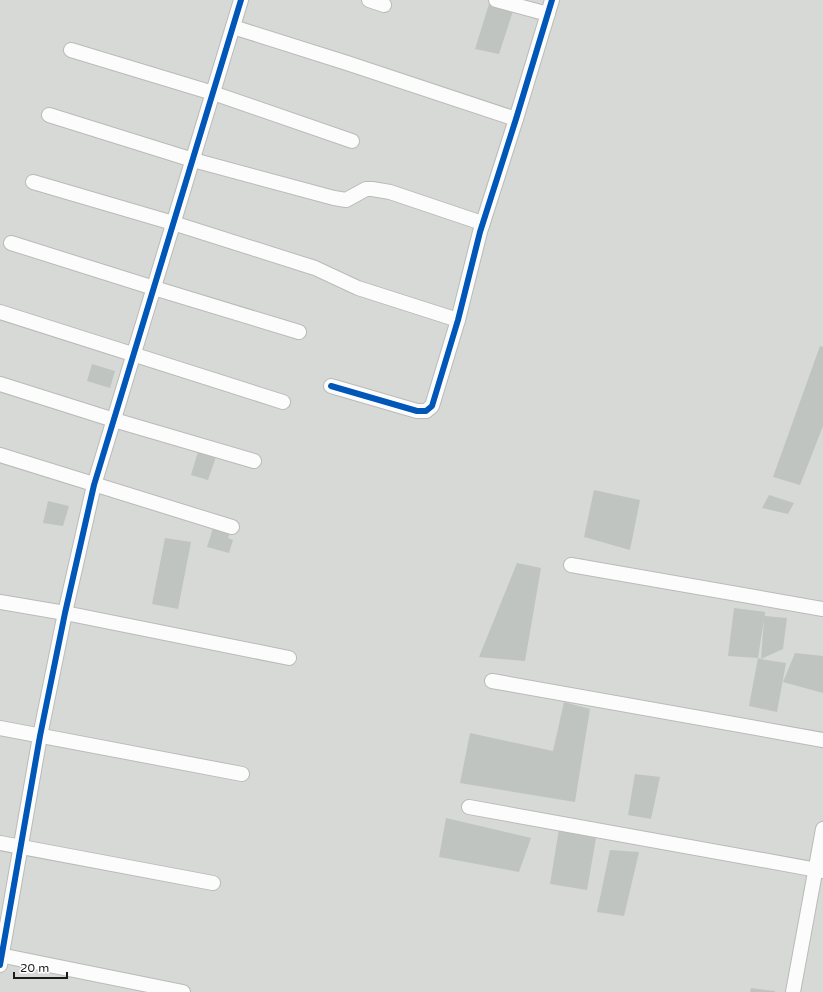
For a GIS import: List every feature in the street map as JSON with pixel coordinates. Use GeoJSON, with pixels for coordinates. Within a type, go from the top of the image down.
{"type":"FeatureCollection","features":[{"type":"Feature","properties":{"kind":"street"},"geometry":{"type":"LineString","coordinates":[[183,992],[1,959],[40,736],[65,613],[94,485],[241,0]]}},
{"type":"Feature","properties":{"kind":"street"},"geometry":{"type":"LineString","coordinates":[[369,0],[384,5]]}},
{"type":"Feature","properties":{"kind":"street"},"geometry":{"type":"LineString","coordinates":[[496,0],[548,14]]}},
{"type":"Feature","properties":{"kind":"street"},"geometry":{"type":"LineString","coordinates":[[331,386],[417,411],[426,411],[432,406],[458,320],[482,224],[552,0]]}},
{"type":"Feature","properties":{"kind":"street"},"geometry":{"type":"LineString","coordinates":[[233,27],[516,119]]}},
{"type":"Feature","properties":{"kind":"street"},"geometry":{"type":"LineString","coordinates":[[71,50],[213,93],[352,140]]}},
{"type":"Feature","properties":{"kind":"street"},"geometry":{"type":"LineString","coordinates":[[49,115],[192,160],[341,200],[346,200],[366,189],[390,192],[482,224]]}},
{"type":"Feature","properties":{"kind":"street"},"geometry":{"type":"LineString","coordinates":[[32,182],[315,268],[358,288],[458,320]]}},
{"type":"Feature","properties":{"kind":"street"},"geometry":{"type":"LineString","coordinates":[[11,244],[299,332]]}},
{"type":"Feature","properties":{"kind":"street"},"geometry":{"type":"LineString","coordinates":[[0,312],[283,402]]}},
{"type":"Feature","properties":{"kind":"street"},"geometry":{"type":"LineString","coordinates":[[0,384],[114,420],[254,461]]}},
{"type":"Feature","properties":{"kind":"street"},"geometry":{"type":"LineString","coordinates":[[0,455],[232,527]]}},
{"type":"Feature","properties":{"kind":"street"},"geometry":{"type":"LineString","coordinates":[[571,565],[823,609]]}},
{"type":"Feature","properties":{"kind":"street"},"geometry":{"type":"LineString","coordinates":[[0,602],[65,613],[290,658]]}},
{"type":"Feature","properties":{"kind":"street"},"geometry":{"type":"LineString","coordinates":[[492,681],[823,740]]}},
{"type":"Feature","properties":{"kind":"street"},"geometry":{"type":"LineString","coordinates":[[0,728],[242,774]]}},
{"type":"Feature","properties":{"kind":"street"},"geometry":{"type":"LineString","coordinates":[[469,807],[819,870]]}},
{"type":"Feature","properties":{"kind":"street"},"geometry":{"type":"LineString","coordinates":[[793,992],[819,870],[823,828]]}},
{"type":"Feature","properties":{"kind":"street"},"geometry":{"type":"LineString","coordinates":[[0,842],[213,882]]}},
{"type":"Feature","properties":{"kind":"shaded area"},"geometry":{"type":"Polygon","coordinates":[[[0,0],[823,0],[823,992],[0,992],[0,0]]]}},
{"type":"Feature","properties":{"kind":"building"},"geometry":{"type":"Polygon","coordinates":[[[489,4],[513,11],[499,54],[475,49],[489,4]]]}},
{"type":"Feature","properties":{"kind":"building"},"geometry":{"type":"Polygon","coordinates":[[[820,346],[823,347],[823,426],[800,485],[773,477],[820,346]]]}},
{"type":"Feature","properties":{"kind":"building"},"geometry":{"type":"Polygon","coordinates":[[[92,364],[115,371],[110,388],[87,381],[92,364]]]}},
{"type":"Feature","properties":{"kind":"building"},"geometry":{"type":"Polygon","coordinates":[[[199,448],[217,454],[208,480],[191,475],[199,448]]]}},
{"type":"Feature","properties":{"kind":"building"},"geometry":{"type":"Polygon","coordinates":[[[594,490],[640,500],[630,550],[584,537],[594,490]]]}},
{"type":"Feature","properties":{"kind":"building"},"geometry":{"type":"Polygon","coordinates":[[[769,495],[794,503],[788,514],[762,508],[769,495]]]}},
{"type":"Feature","properties":{"kind":"building"},"geometry":{"type":"Polygon","coordinates":[[[48,501],[69,506],[63,526],[43,523],[48,501]]]}},
{"type":"Feature","properties":{"kind":"building"},"geometry":{"type":"Polygon","coordinates":[[[214,525],[231,530],[228,538],[233,540],[229,553],[207,547],[214,525]]]}},
{"type":"Feature","properties":{"kind":"building"},"geometry":{"type":"Polygon","coordinates":[[[165,538],[191,542],[178,609],[152,604],[165,538]]]}},
{"type":"Feature","properties":{"kind":"building"},"geometry":{"type":"Polygon","coordinates":[[[517,563],[541,568],[525,661],[479,657],[517,563]]]}},
{"type":"Feature","properties":{"kind":"building"},"geometry":{"type":"Polygon","coordinates":[[[734,608],[765,612],[765,616],[787,618],[783,649],[761,659],[764,619],[758,658],[728,656],[734,608]]]}},
{"type":"Feature","properties":{"kind":"building"},"geometry":{"type":"Polygon","coordinates":[[[795,653],[823,656],[823,693],[783,682],[795,653]]]}},
{"type":"Feature","properties":{"kind":"building"},"geometry":{"type":"Polygon","coordinates":[[[758,658],[786,663],[777,712],[749,706],[758,658]]]}},
{"type":"Feature","properties":{"kind":"building"},"geometry":{"type":"Polygon","coordinates":[[[564,702],[590,709],[575,802],[460,783],[470,733],[553,751],[564,702]]]}},
{"type":"Feature","properties":{"kind":"building"},"geometry":{"type":"Polygon","coordinates":[[[635,774],[660,777],[651,819],[628,815],[635,774]]]}},
{"type":"Feature","properties":{"kind":"building"},"geometry":{"type":"Polygon","coordinates":[[[446,818],[531,838],[519,872],[439,857],[446,818]]]}},
{"type":"Feature","properties":{"kind":"building"},"geometry":{"type":"Polygon","coordinates":[[[559,829],[596,838],[587,890],[550,884],[559,829]]]}},
{"type":"Feature","properties":{"kind":"building"},"geometry":{"type":"Polygon","coordinates":[[[610,850],[639,852],[624,916],[597,912],[610,850]]]}},
{"type":"Feature","properties":{"kind":"building"},"geometry":{"type":"Polygon","coordinates":[[[751,988],[775,991],[775,992],[750,992],[751,988]]]}},
{"type":"Feature","properties":{"kind":"cycle path"},"geometry":{"type":"LineString","coordinates":[[0,965],[40,736],[65,613],[94,485],[241,0]]}},
{"type":"Feature","properties":{"kind":"cycle path"},"geometry":{"type":"LineString","coordinates":[[331,386],[417,411],[426,411],[432,406],[458,320],[480,232],[552,0]]}}]}
